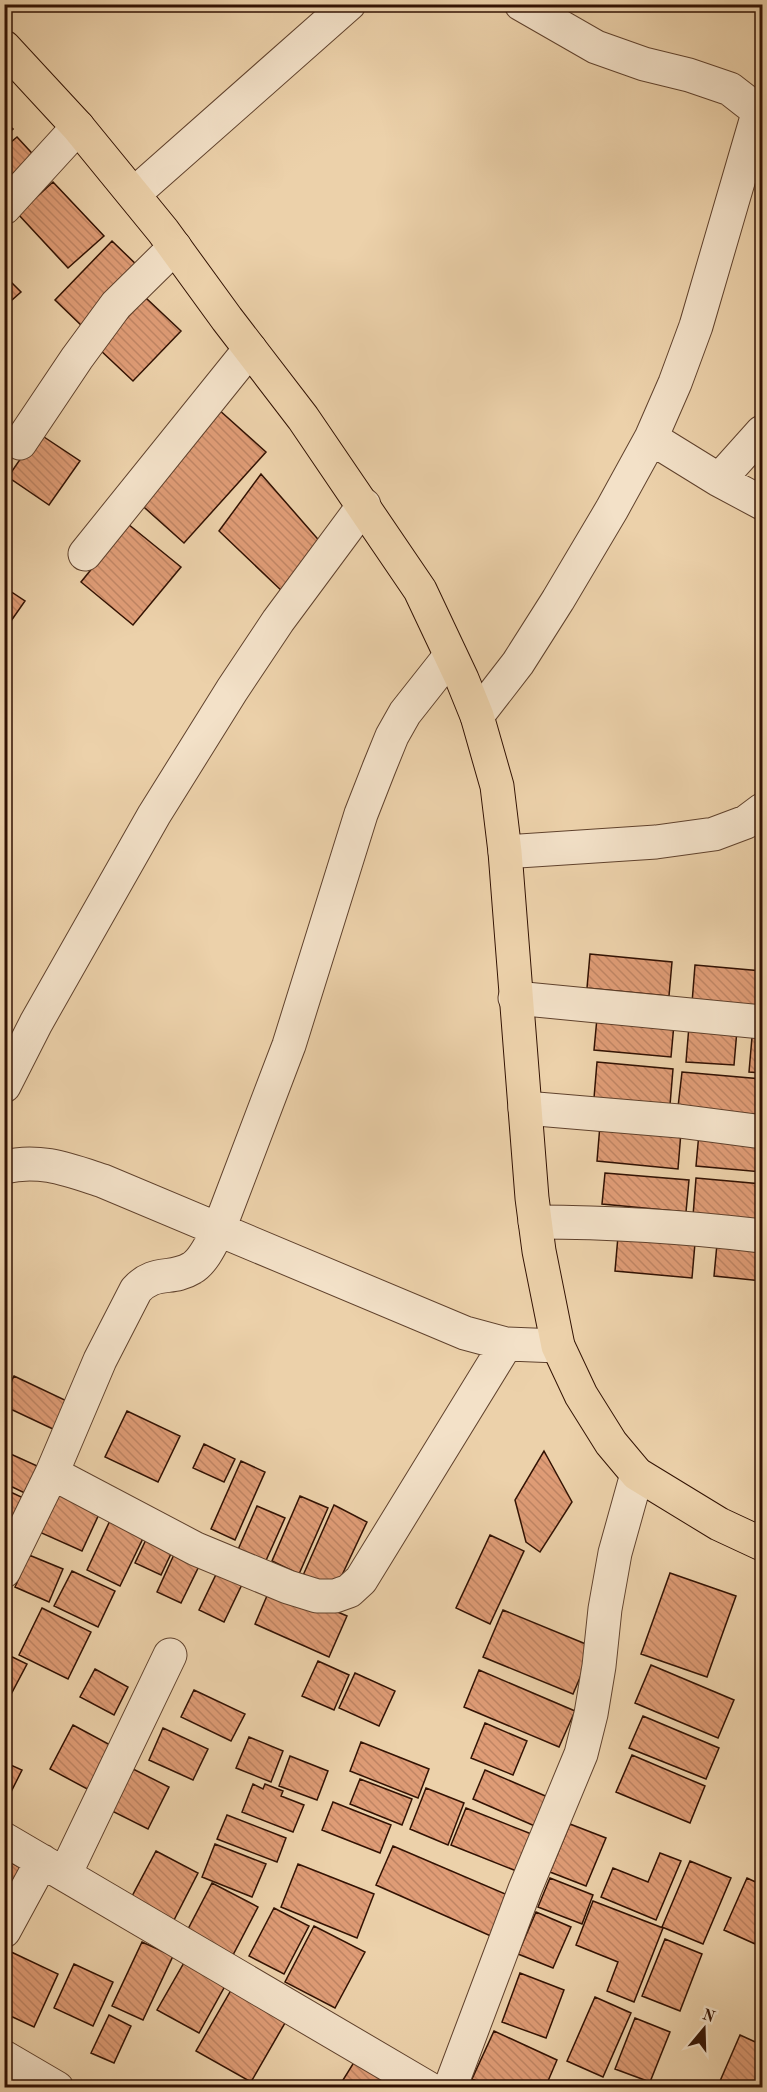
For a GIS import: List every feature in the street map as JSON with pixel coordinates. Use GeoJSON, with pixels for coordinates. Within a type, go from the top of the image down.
{"type":"FeatureCollection","features":[{"type":"Feature","properties":{"kind":"main road"},"geometry":{"type":"LineString","coordinates":[[4,47],[78,127],[175,247],[303,418],[420,590],[477,716],[497,786],[505,852],[535,1222],[558,1346],[581,1395],[611,1443],[637,1474],[719,1524],[762,1544]]}},
{"type":"Feature","properties":{"kind":"street"},"geometry":{"type":"LineString","coordinates":[[477,716],[518,663],[535,636],[612,509],[651,438],[675,384],[696,326],[761,109],[730,89],[689,75],[644,64],[596,47],[521,4]]}},
{"type":"Feature","properties":{"kind":"street"},"geometry":{"type":"LineString","coordinates":[[134,194],[329,10]]}},
{"type":"Feature","properties":{"kind":"street"},"geometry":{"type":"LineString","coordinates":[[4,208],[78,127]]}},
{"type":"Feature","properties":{"kind":"street"},"geometry":{"type":"LineString","coordinates":[[20,443],[116,304],[175,247]]}},
{"type":"Feature","properties":{"kind":"street"},"geometry":{"type":"LineString","coordinates":[[85,554],[250,349]]}},
{"type":"Feature","properties":{"kind":"street"},"geometry":{"type":"LineString","coordinates":[[719,480],[762,432]]}},
{"type":"Feature","properties":{"kind":"street"},"geometry":{"type":"LineString","coordinates":[[651,438],[719,480],[762,503]]}},
{"type":"Feature","properties":{"kind":"street"},"geometry":{"type":"LineString","coordinates":[[4,1086],[36,1023],[154,815],[278,621],[363,505]]}},
{"type":"Feature","properties":{"kind":"street"},"geometry":{"type":"LineString","coordinates":[[4,1571],[52,1473],[100,1360],[136,1290],[144,1281],[194,1268],[207,1252],[219,1229],[289,1045],[362,814],[379,768],[392,736],[405,713],[450,656]]}},
{"type":"Feature","properties":{"kind":"street"},"geometry":{"type":"LineString","coordinates":[[505,852],[656,842],[714,834],[746,822],[762,810]]}},
{"type":"Feature","properties":{"kind":"street"},"geometry":{"type":"LineString","coordinates":[[516,998],[762,1022]]}},
{"type":"Feature","properties":{"kind":"street"},"geometry":{"type":"LineString","coordinates":[[525,1108],[679,1121],[762,1132]]}},
{"type":"Feature","properties":{"kind":"street"},"geometry":{"type":"LineString","coordinates":[[4,1167],[22,1162],[59,1166],[219,1229],[465,1333],[506,1344],[558,1346]]}},
{"type":"Feature","properties":{"kind":"street"},"geometry":{"type":"LineString","coordinates":[[535,1222],[608,1222],[699,1228],[762,1236]]}},
{"type":"Feature","properties":{"kind":"street"},"geometry":{"type":"LineString","coordinates":[[52,1473],[196,1549],[288,1587],[317,1596],[334,1596],[349,1591],[361,1580],[506,1344]]}},
{"type":"Feature","properties":{"kind":"street"},"geometry":{"type":"LineString","coordinates":[[450,2088],[525,1889],[581,1754],[591,1714],[615,1553],[637,1474]]}},
{"type":"Feature","properties":{"kind":"street"},"geometry":{"type":"LineString","coordinates":[[4,1931],[54,1868],[170,1655]]}},
{"type":"Feature","properties":{"kind":"street"},"geometry":{"type":"LineString","coordinates":[[4,1839],[428,2088]]}},
{"type":"Feature","properties":{"kind":"street"},"geometry":{"type":"LineString","coordinates":[[4,2057],[57,2088]]}},
{"type":"Feature","properties":{"kind":"building"},"geometry":{"type":"Polygon","coordinates":[[[4,121],[13,129],[4,137],[4,121]]]}},
{"type":"Feature","properties":{"kind":"building"},"geometry":{"type":"Polygon","coordinates":[[[17,137],[41,163],[4,190],[4,148],[17,137]]]}},
{"type":"Feature","properties":{"kind":"building"},"geometry":{"type":"Polygon","coordinates":[[[53,182],[104,236],[68,268],[18,214],[53,182]]]}},
{"type":"Feature","properties":{"kind":"building"},"geometry":{"type":"Polygon","coordinates":[[[112,241],[142,270],[85,329],[55,300],[112,241]]]}},
{"type":"Feature","properties":{"kind":"building"},"geometry":{"type":"Polygon","coordinates":[[[4,275],[21,292],[4,307],[4,275]]]}},
{"type":"Feature","properties":{"kind":"building"},"geometry":{"type":"Polygon","coordinates":[[[146,298],[181,331],[133,381],[98,348],[146,298]]]}},
{"type":"Feature","properties":{"kind":"building"},"geometry":{"type":"Polygon","coordinates":[[[218,409],[266,452],[184,543],[136,500],[218,409]]]}},
{"type":"Feature","properties":{"kind":"building"},"geometry":{"type":"Polygon","coordinates":[[[38,433],[80,461],[49,505],[8,477],[38,433]]]}},
{"type":"Feature","properties":{"kind":"building"},"geometry":{"type":"Polygon","coordinates":[[[261,474],[323,545],[285,594],[219,531],[261,474]]]}},
{"type":"Feature","properties":{"kind":"building"},"geometry":{"type":"Polygon","coordinates":[[[128,524],[181,567],[133,625],[81,582],[128,524]]]}},
{"type":"Feature","properties":{"kind":"building"},"geometry":{"type":"Polygon","coordinates":[[[4,587],[25,601],[4,631],[4,587]]]}},
{"type":"Feature","properties":{"kind":"building"},"geometry":{"type":"Polygon","coordinates":[[[590,954],[672,962],[669,996],[587,988],[590,954]]]}},
{"type":"Feature","properties":{"kind":"building"},"geometry":{"type":"Polygon","coordinates":[[[695,965],[762,971],[762,1009],[692,1003],[695,965]]]}},
{"type":"Feature","properties":{"kind":"building"},"geometry":{"type":"Polygon","coordinates":[[[597,1018],[674,1024],[671,1057],[594,1050],[597,1018]]]}},
{"type":"Feature","properties":{"kind":"building"},"geometry":{"type":"Polygon","coordinates":[[[689,1026],[737,1030],[734,1065],[686,1062],[689,1026]]]}},
{"type":"Feature","properties":{"kind":"building"},"geometry":{"type":"Polygon","coordinates":[[[752,1037],[762,1038],[762,1073],[749,1072],[752,1037]]]}},
{"type":"Feature","properties":{"kind":"building"},"geometry":{"type":"Polygon","coordinates":[[[597,1062],[673,1069],[670,1105],[594,1098],[597,1062]]]}},
{"type":"Feature","properties":{"kind":"building"},"geometry":{"type":"Polygon","coordinates":[[[682,1072],[762,1079],[762,1115],[678,1107],[682,1072]]]}},
{"type":"Feature","properties":{"kind":"building"},"geometry":{"type":"Polygon","coordinates":[[[600,1125],[681,1132],[678,1169],[597,1161],[600,1125]]]}},
{"type":"Feature","properties":{"kind":"building"},"geometry":{"type":"Polygon","coordinates":[[[699,1133],[762,1139],[762,1172],[696,1166],[699,1133]]]}},
{"type":"Feature","properties":{"kind":"building"},"geometry":{"type":"Polygon","coordinates":[[[605,1173],[689,1180],[686,1212],[602,1204],[605,1173]]]}},
{"type":"Feature","properties":{"kind":"building"},"geometry":{"type":"Polygon","coordinates":[[[696,1178],[762,1184],[762,1223],[693,1216],[696,1178]]]}},
{"type":"Feature","properties":{"kind":"building"},"geometry":{"type":"Polygon","coordinates":[[[618,1236],[695,1243],[692,1278],[615,1271],[618,1236]]]}},
{"type":"Feature","properties":{"kind":"building"},"geometry":{"type":"Polygon","coordinates":[[[717,1244],[762,1248],[762,1281],[714,1276],[717,1244]]]}},
{"type":"Feature","properties":{"kind":"building"},"geometry":{"type":"Polygon","coordinates":[[[14,1376],[69,1402],[55,1430],[4,1406],[4,1397],[14,1376]]]}},
{"type":"Feature","properties":{"kind":"building"},"geometry":{"type":"Polygon","coordinates":[[[127,1411],[180,1436],[158,1482],[105,1457],[127,1411]]]}},
{"type":"Feature","properties":{"kind":"building"},"geometry":{"type":"Polygon","coordinates":[[[204,1444],[235,1459],[224,1482],[193,1468],[204,1444]]]}},
{"type":"Feature","properties":{"kind":"building"},"geometry":{"type":"Polygon","coordinates":[[[4,1451],[44,1469],[31,1496],[4,1483],[4,1451]]]}},
{"type":"Feature","properties":{"kind":"building"},"geometry":{"type":"Polygon","coordinates":[[[544,1451],[572,1502],[540,1552],[526,1542],[515,1500],[544,1451]]]}},
{"type":"Feature","properties":{"kind":"building"},"geometry":{"type":"Polygon","coordinates":[[[241,1461],[265,1472],[235,1540],[211,1529],[241,1461]]]}},
{"type":"Feature","properties":{"kind":"building"},"geometry":{"type":"Polygon","coordinates":[[[4,1489],[30,1501],[17,1529],[4,1523],[4,1489]]]}},
{"type":"Feature","properties":{"kind":"building"},"geometry":{"type":"Polygon","coordinates":[[[56,1491],[100,1512],[82,1551],[37,1531],[56,1491]]]}},
{"type":"Feature","properties":{"kind":"building"},"geometry":{"type":"Polygon","coordinates":[[[300,1496],[328,1508],[299,1574],[272,1561],[300,1496]]]}},
{"type":"Feature","properties":{"kind":"building"},"geometry":{"type":"Polygon","coordinates":[[[334,1505],[367,1522],[334,1592],[301,1580],[334,1505]]]}},
{"type":"Feature","properties":{"kind":"building"},"geometry":{"type":"Polygon","coordinates":[[[257,1506],[285,1518],[264,1565],[237,1552],[257,1506]]]}},
{"type":"Feature","properties":{"kind":"building"},"geometry":{"type":"Polygon","coordinates":[[[114,1512],[148,1528],[120,1586],[87,1570],[114,1512]]]}},
{"type":"Feature","properties":{"kind":"building"},"geometry":{"type":"Polygon","coordinates":[[[151,1529],[177,1541],[161,1575],[135,1563],[151,1529]]]}},
{"type":"Feature","properties":{"kind":"building"},"geometry":{"type":"Polygon","coordinates":[[[490,1535],[524,1551],[490,1624],[456,1608],[490,1535]]]}},
{"type":"Feature","properties":{"kind":"building"},"geometry":{"type":"Polygon","coordinates":[[[177,1548],[202,1560],[181,1603],[157,1592],[177,1548]]]}},
{"type":"Feature","properties":{"kind":"building"},"geometry":{"type":"Polygon","coordinates":[[[29,1555],[63,1569],[49,1602],[15,1587],[29,1555]]]}},
{"type":"Feature","properties":{"kind":"building"},"geometry":{"type":"Polygon","coordinates":[[[222,1562],[247,1574],[224,1622],[199,1610],[222,1562]]]}},
{"type":"Feature","properties":{"kind":"building"},"geometry":{"type":"Polygon","coordinates":[[[72,1571],[115,1591],[98,1627],[54,1606],[72,1571]]]}},
{"type":"Feature","properties":{"kind":"building"},"geometry":{"type":"Polygon","coordinates":[[[670,1573],[736,1596],[707,1677],[641,1654],[670,1573]]]}},
{"type":"Feature","properties":{"kind":"building"},"geometry":{"type":"Polygon","coordinates":[[[272,1584],[347,1616],[329,1657],[255,1624],[272,1584]]]}},
{"type":"Feature","properties":{"kind":"building"},"geometry":{"type":"Polygon","coordinates":[[[42,1608],[91,1632],[68,1679],[19,1655],[42,1608]]]}},
{"type":"Feature","properties":{"kind":"building"},"geometry":{"type":"Polygon","coordinates":[[[503,1610],[593,1647],[573,1694],[483,1657],[503,1610]]]}},
{"type":"Feature","properties":{"kind":"building"},"geometry":{"type":"Polygon","coordinates":[[[4,1653],[27,1664],[8,1700],[4,1698],[4,1653]]]}},
{"type":"Feature","properties":{"kind":"building"},"geometry":{"type":"Polygon","coordinates":[[[318,1661],[349,1675],[334,1710],[302,1696],[318,1661]]]}},
{"type":"Feature","properties":{"kind":"building"},"geometry":{"type":"Polygon","coordinates":[[[651,1665],[734,1700],[718,1738],[635,1703],[651,1665]]]}},
{"type":"Feature","properties":{"kind":"building"},"geometry":{"type":"Polygon","coordinates":[[[95,1669],[128,1687],[114,1715],[80,1697],[95,1669]]]}},
{"type":"Feature","properties":{"kind":"building"},"geometry":{"type":"Polygon","coordinates":[[[479,1670],[575,1711],[559,1747],[464,1707],[479,1670]]]}},
{"type":"Feature","properties":{"kind":"building"},"geometry":{"type":"Polygon","coordinates":[[[355,1673],[395,1691],[379,1726],[339,1708],[355,1673]]]}},
{"type":"Feature","properties":{"kind":"building"},"geometry":{"type":"Polygon","coordinates":[[[194,1690],[245,1714],[231,1741],[181,1717],[194,1690]]]}},
{"type":"Feature","properties":{"kind":"building"},"geometry":{"type":"Polygon","coordinates":[[[643,1716],[719,1748],[706,1779],[629,1748],[643,1716]]]}},
{"type":"Feature","properties":{"kind":"building"},"geometry":{"type":"Polygon","coordinates":[[[485,1723],[527,1741],[513,1775],[471,1758],[485,1723]]]}},
{"type":"Feature","properties":{"kind":"building"},"geometry":{"type":"Polygon","coordinates":[[[73,1725],[114,1747],[91,1791],[50,1769],[73,1725]]]}},
{"type":"Feature","properties":{"kind":"building"},"geometry":{"type":"Polygon","coordinates":[[[163,1728],[208,1749],[193,1780],[149,1760],[163,1728]]]}},
{"type":"Feature","properties":{"kind":"building"},"geometry":{"type":"Polygon","coordinates":[[[249,1737],[283,1751],[271,1782],[236,1768],[249,1737]]]}},
{"type":"Feature","properties":{"kind":"building"},"geometry":{"type":"Polygon","coordinates":[[[361,1742],[429,1769],[418,1798],[350,1771],[361,1742]]]}},
{"type":"Feature","properties":{"kind":"building"},"geometry":{"type":"Polygon","coordinates":[[[632,1755],[705,1786],[690,1823],[616,1792],[632,1755]]]}},
{"type":"Feature","properties":{"kind":"building"},"geometry":{"type":"Polygon","coordinates":[[[290,1756],[328,1771],[317,1800],[279,1786],[290,1756]]]}},
{"type":"Feature","properties":{"kind":"building"},"geometry":{"type":"Polygon","coordinates":[[[4,1762],[22,1770],[4,1806],[4,1762]]]}},
{"type":"Feature","properties":{"kind":"building"},"geometry":{"type":"Polygon","coordinates":[[[131,1768],[169,1787],[148,1829],[110,1810],[131,1768]]]}},
{"type":"Feature","properties":{"kind":"building"},"geometry":{"type":"Polygon","coordinates":[[[485,1770],[550,1798],[537,1827],[473,1799],[485,1770]]]}},
{"type":"Feature","properties":{"kind":"building"},"geometry":{"type":"Polygon","coordinates":[[[360,1779],[412,1799],[402,1825],[350,1804],[360,1779]]]}},
{"type":"Feature","properties":{"kind":"building"},"geometry":{"type":"Polygon","coordinates":[[[253,1784],[263,1789],[265,1784],[283,1791],[281,1796],[304,1805],[293,1832],[242,1812],[253,1784]]]}},
{"type":"Feature","properties":{"kind":"building"},"geometry":{"type":"Polygon","coordinates":[[[426,1788],[464,1803],[448,1845],[410,1829],[426,1788]]]}},
{"type":"Feature","properties":{"kind":"building"},"geometry":{"type":"Polygon","coordinates":[[[333,1802],[391,1825],[380,1853],[322,1830],[333,1802]]]}},
{"type":"Feature","properties":{"kind":"building"},"geometry":{"type":"Polygon","coordinates":[[[466,1808],[539,1837],[524,1874],[451,1845],[466,1808]]]}},
{"type":"Feature","properties":{"kind":"building"},"geometry":{"type":"Polygon","coordinates":[[[227,1815],[286,1838],[277,1862],[217,1839],[227,1815]]]}},
{"type":"Feature","properties":{"kind":"building"},"geometry":{"type":"Polygon","coordinates":[[[570,1824],[606,1838],[586,1886],[550,1872],[570,1824]]]}},
{"type":"Feature","properties":{"kind":"building"},"geometry":{"type":"Polygon","coordinates":[[[215,1844],[266,1864],[252,1897],[202,1877],[215,1844]]]}},
{"type":"Feature","properties":{"kind":"building"},"geometry":{"type":"Polygon","coordinates":[[[393,1846],[510,1896],[493,1937],[376,1885],[393,1846]]]}},
{"type":"Feature","properties":{"kind":"building"},"geometry":{"type":"Polygon","coordinates":[[[156,1851],[198,1873],[173,1922],[130,1900],[156,1851]]]}},
{"type":"Feature","properties":{"kind":"building"},"geometry":{"type":"Polygon","coordinates":[[[660,1853],[681,1861],[656,1920],[601,1897],[613,1868],[648,1882],[660,1853]]]}},
{"type":"Feature","properties":{"kind":"building"},"geometry":{"type":"Polygon","coordinates":[[[4,1858],[21,1868],[5,1895],[4,1894],[4,1858]]]}},
{"type":"Feature","properties":{"kind":"building"},"geometry":{"type":"Polygon","coordinates":[[[690,1861],[731,1878],[703,1944],[662,1927],[690,1861]]]}},
{"type":"Feature","properties":{"kind":"building"},"geometry":{"type":"Polygon","coordinates":[[[298,1864],[374,1894],[357,1938],[281,1907],[298,1864]]]}},
{"type":"Feature","properties":{"kind":"building"},"geometry":{"type":"Polygon","coordinates":[[[550,1878],[593,1895],[582,1924],[538,1907],[550,1878]]]}},
{"type":"Feature","properties":{"kind":"building"},"geometry":{"type":"Polygon","coordinates":[[[747,1878],[762,1885],[762,1947],[724,1930],[747,1878]]]}},
{"type":"Feature","properties":{"kind":"building"},"geometry":{"type":"Polygon","coordinates":[[[212,1883],[258,1907],[233,1955],[187,1931],[212,1883]]]}},
{"type":"Feature","properties":{"kind":"building"},"geometry":{"type":"Polygon","coordinates":[[[593,1901],[663,1928],[634,2002],[607,1991],[618,1962],[576,1945],[593,1901]]]}},
{"type":"Feature","properties":{"kind":"building"},"geometry":{"type":"Polygon","coordinates":[[[274,1908],[309,1926],[284,1974],[249,1956],[274,1908]]]}},
{"type":"Feature","properties":{"kind":"building"},"geometry":{"type":"Polygon","coordinates":[[[536,1912],[571,1927],[553,1968],[518,1954],[536,1912]]]}},
{"type":"Feature","properties":{"kind":"building"},"geometry":{"type":"Polygon","coordinates":[[[314,1926],[365,1952],[335,2008],[285,1982],[314,1926]]]}},
{"type":"Feature","properties":{"kind":"building"},"geometry":{"type":"Polygon","coordinates":[[[665,1939],[702,1954],[680,2011],[642,1996],[665,1939]]]}},
{"type":"Feature","properties":{"kind":"building"},"geometry":{"type":"Polygon","coordinates":[[[142,1942],[173,1956],[143,2020],[112,2006],[142,1942]]]}},
{"type":"Feature","properties":{"kind":"building"},"geometry":{"type":"Polygon","coordinates":[[[7,1950],[58,1974],[34,2027],[4,2013],[4,1955],[7,1950]]]}},
{"type":"Feature","properties":{"kind":"building"},"geometry":{"type":"Polygon","coordinates":[[[189,1954],[230,1977],[199,2033],[157,2010],[189,1954]]]}},
{"type":"Feature","properties":{"kind":"building"},"geometry":{"type":"Polygon","coordinates":[[[74,1964],[113,1982],[93,2026],[54,2008],[74,1964]]]}},
{"type":"Feature","properties":{"kind":"building"},"geometry":{"type":"Polygon","coordinates":[[[520,1973],[564,1990],[546,2038],[502,2022],[520,1973]]]}},
{"type":"Feature","properties":{"kind":"building"},"geometry":{"type":"Polygon","coordinates":[[[234,1985],[289,2016],[251,2082],[196,2051],[234,1985]]]}},
{"type":"Feature","properties":{"kind":"building"},"geometry":{"type":"Polygon","coordinates":[[[595,1997],[631,2013],[603,2077],[567,2061],[595,1997]]]}},
{"type":"Feature","properties":{"kind":"building"},"geometry":{"type":"Polygon","coordinates":[[[109,2015],[131,2026],[114,2063],[91,2053],[109,2015]]]}},
{"type":"Feature","properties":{"kind":"building"},"geometry":{"type":"Polygon","coordinates":[[[635,2018],[670,2032],[650,2082],[615,2069],[635,2018]]]}},
{"type":"Feature","properties":{"kind":"building"},"geometry":{"type":"Polygon","coordinates":[[[494,2031],[557,2060],[545,2088],[492,2088],[472,2079],[494,2031]]]}},
{"type":"Feature","properties":{"kind":"building"},"geometry":{"type":"Polygon","coordinates":[[[740,2035],[762,2045],[762,2088],[717,2088],[740,2035]]]}},
{"type":"Feature","properties":{"kind":"building"},"geometry":{"type":"Polygon","coordinates":[[[361,2051],[390,2070],[379,2088],[338,2088],[361,2051]]]}},
{"type":"Feature","properties":{"kind":"building"},"geometry":{"type":"Polygon","coordinates":[[[4,2067],[18,2073],[11,2088],[4,2088],[4,2067]]]}}]}
